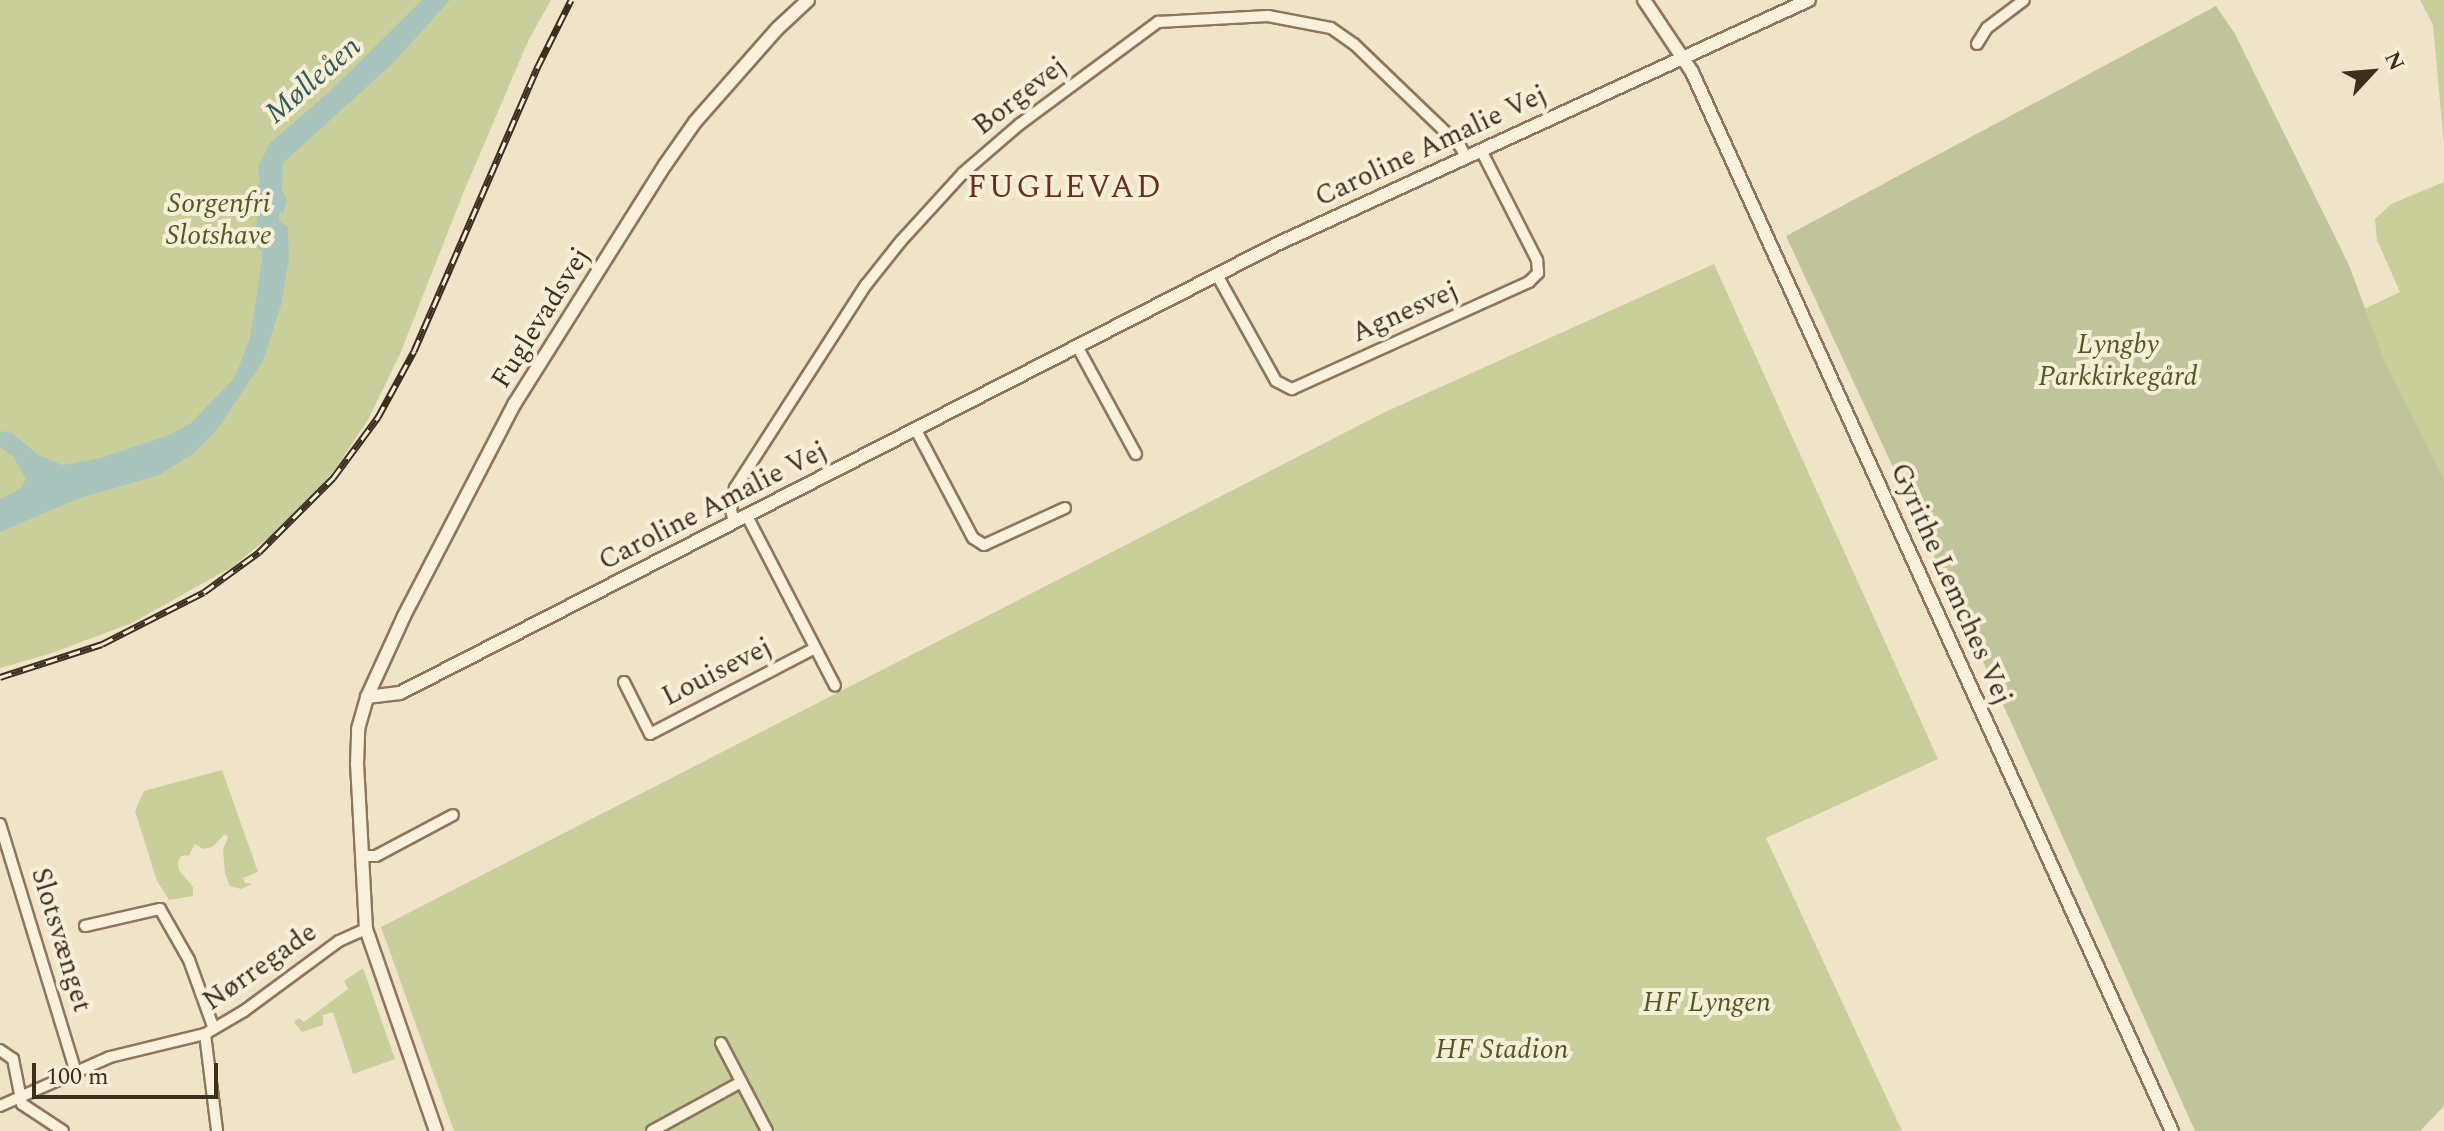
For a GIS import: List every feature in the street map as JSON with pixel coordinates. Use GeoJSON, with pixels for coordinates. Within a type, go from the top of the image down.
{"type":"FeatureCollection","features":[{"type":"Feature","properties":{"kind":"street","name":"Fuglevadsvej"},"geometry":{"type":"LineString","coordinates":[[436,1131],[366,929],[357,765],[358,729],[367,697],[404,616],[515,403],[657,178],[695,122],[778,28],[808,0]]}},
{"type":"Feature","properties":{"kind":"street"},"geometry":{"type":"LineString","coordinates":[[1644,0],[1682,59]]}},
{"type":"Feature","properties":{"kind":"street","name":"Caroline Amalie Vej"},"geometry":{"type":"LineString","coordinates":[[367,697],[400,693],[1371,199],[1809,0]]}},
{"type":"Feature","properties":{"kind":"street"},"geometry":{"type":"LineString","coordinates":[[1977,44],[1996,20],[2024,0]]}},
{"type":"Feature","properties":{"kind":"street","name":"Borgevej"},"geometry":{"type":"LineString","coordinates":[[740,519],[731,510],[735,488],[866,285],[901,241],[963,173],[1008,134],[1158,22],[1268,16],[1331,28],[1354,44],[1460,146],[1466,157]]}},
{"type":"Feature","properties":{"kind":"street","name":"Gyrithe Lemches Vej"},"geometry":{"type":"LineString","coordinates":[[1682,59],[1692,72],[2172,1131]]}},
{"type":"Feature","properties":{"kind":"street","name":"Agnesvej"},"geometry":{"type":"LineString","coordinates":[[1217,275],[1276,381],[1292,389],[1529,282],[1538,273],[1537,260],[1481,150]]}},
{"type":"Feature","properties":{"kind":"street"},"geometry":{"type":"LineString","coordinates":[[1077,346],[1136,454]]}},
{"type":"Feature","properties":{"kind":"street"},"geometry":{"type":"LineString","coordinates":[[916,430],[973,538],[984,545],[995,543],[1065,508]]}},
{"type":"Feature","properties":{"kind":"street"},"geometry":{"type":"LineString","coordinates":[[740,519],[835,686]]}},
{"type":"Feature","properties":{"kind":"street","name":"Louisevej"},"geometry":{"type":"LineString","coordinates":[[624,682],[650,734],[815,648]]}},
{"type":"Feature","properties":{"kind":"street"},"geometry":{"type":"LineString","coordinates":[[364,856],[376,856],[453,815]]}},
{"type":"Feature","properties":{"kind":"street","name":"Slotsvænget"},"geometry":{"type":"LineString","coordinates":[[0,824],[75,1070]]}},
{"type":"Feature","properties":{"kind":"street"},"geometry":{"type":"LineString","coordinates":[[85,926],[160,909],[189,960],[210,1032],[217,1131]]}},
{"type":"Feature","properties":{"kind":"street","name":"Nørregade"},"geometry":{"type":"LineString","coordinates":[[0,1106],[75,1070],[120,1054],[210,1032],[339,941],[366,929]]}},
{"type":"Feature","properties":{"kind":"street"},"geometry":{"type":"LineString","coordinates":[[721,1043],[767,1131]]}},
{"type":"Feature","properties":{"kind":"street"},"geometry":{"type":"LineString","coordinates":[[0,1050],[13,1059],[19,1096],[26,1108],[63,1131]]}},
{"type":"Feature","properties":{"kind":"street"},"geometry":{"type":"LineString","coordinates":[[652,1131],[741,1082]]}},
{"type":"Feature","properties":{"kind":"green space","name":"Sorgenfri Slotshave"},"geometry":{"type":"Polygon","coordinates":[[[0,0],[551,0],[529,39],[464,191],[400,354],[369,418],[336,468],[297,515],[232,567],[132,623],[49,654],[0,668],[0,0]]]}},
{"type":"Feature","properties":{"kind":"green space"},"geometry":{"type":"Polygon","coordinates":[[[2420,0],[2444,0],[2444,146],[2433,25],[2420,0]]]}},
{"type":"Feature","properties":{"kind":"green space","name":"Lyngby Parkkirkegård"},"geometry":{"type":"Polygon","coordinates":[[[2216,6],[2235,34],[2349,265],[2384,360],[2444,479],[2444,1106],[2420,1131],[2195,1131],[2016,733],[1786,236],[2216,6]]]}},
{"type":"Feature","properties":{"kind":"green space"},"geometry":{"type":"Polygon","coordinates":[[[2444,182],[2444,743],[2360,311],[2400,292],[2377,240],[2375,219],[2391,204],[2444,182]]]}},
{"type":"Feature","properties":{"kind":"green space"},"geometry":{"type":"Polygon","coordinates":[[[1714,264],[1938,759],[1766,838],[1902,1131],[454,1131],[381,927],[1385,412],[1714,264]]]}},
{"type":"Feature","properties":{"kind":"green space"},"geometry":{"type":"Polygon","coordinates":[[[222,770],[258,872],[243,878],[245,883],[252,884],[241,889],[230,886],[225,874],[223,850],[228,837],[225,834],[212,847],[203,849],[195,844],[189,855],[181,856],[179,870],[193,887],[193,896],[169,900],[157,881],[135,811],[144,791],[222,770]]]}},
{"type":"Feature","properties":{"kind":"green space"},"geometry":{"type":"Polygon","coordinates":[[[363,968],[395,1059],[353,1074],[333,1012],[323,1015],[323,1025],[302,1032],[294,1022],[299,1018],[304,1022],[348,989],[344,981],[363,968]]]}},
{"type":"Feature","properties":{"kind":"water"},"geometry":{"type":"Polygon","coordinates":[[[422,0],[450,0],[393,63],[283,163],[278,181],[287,200],[283,214],[256,191],[260,181],[258,167],[270,143],[327,94],[422,0]]]}},
{"type":"Feature","properties":{"kind":"water"},"geometry":{"type":"Polygon","coordinates":[[[255,200],[288,228],[289,259],[281,305],[263,361],[216,431],[193,454],[159,475],[77,499],[0,532],[0,499],[20,489],[26,479],[13,456],[0,447],[0,431],[12,433],[37,454],[62,465],[100,458],[169,435],[191,423],[235,377],[250,338],[262,260],[261,226],[255,200]]]}},
{"type":"Feature","properties":{"kind":"waterway","name":"Mølleåen"},"geometry":{"type":"LineString","coordinates":[[266,241],[272,172]]}},
{"type":"Feature","properties":{"kind":"railway"},"geometry":{"type":"LineString","coordinates":[[0,677],[102,644],[204,592],[259,552],[333,478],[378,417],[414,351],[537,68],[571,0]]}},
{"type":"Feature","properties":{"kind":"district","name":"FUGLEVAD"},"geometry":{"type":"Point","coordinates":[1065,188]}},
{"type":"Feature","properties":{"kind":"park label","name":"HF Lyngen"},"geometry":{"type":"Point","coordinates":[1707,1003]}},
{"type":"Feature","properties":{"kind":"park label","name":"HF Stadion"},"geometry":{"type":"Point","coordinates":[1502,1050]}}]}
